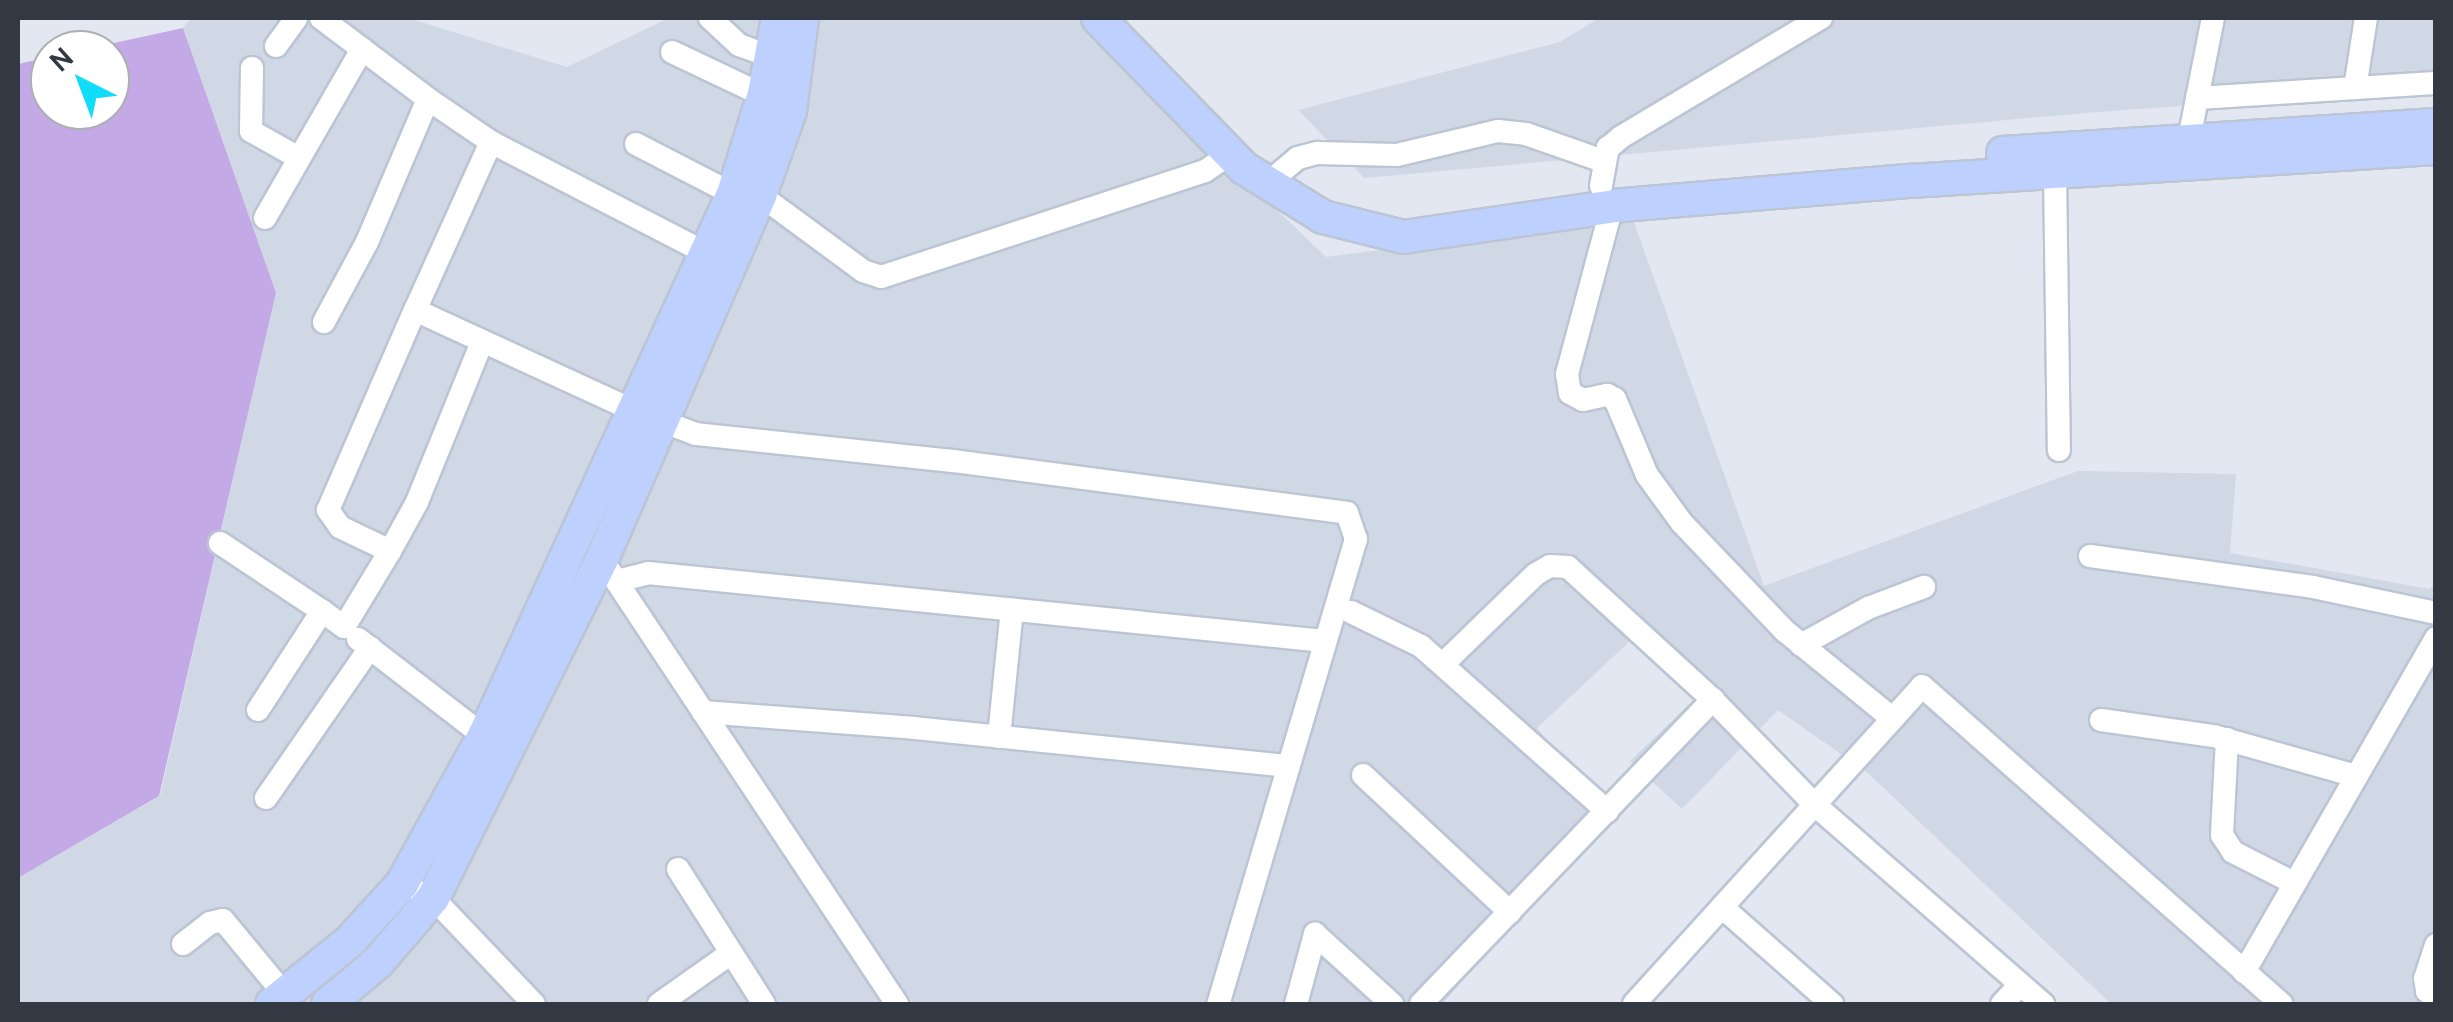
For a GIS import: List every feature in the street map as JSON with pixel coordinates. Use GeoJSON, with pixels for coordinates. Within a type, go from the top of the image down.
{"type":"FeatureCollection","features":[{"type":"Feature","properties":{"kind":"main road"},"geometry":{"type":"LineString","coordinates":[[777,102],[772,57],[778,18]]}},
{"type":"Feature","properties":{"kind":"main road"},"geometry":{"type":"LineString","coordinates":[[649,417],[747,194],[802,18]]}},
{"type":"Feature","properties":{"kind":"main road"},"geometry":{"type":"LineString","coordinates":[[1098,18],[1230,154],[1268,183],[1324,216],[1408,222],[1605,184],[2189,139],[2436,125]]}},
{"type":"Feature","properties":{"kind":"main road"},"geometry":{"type":"LineString","coordinates":[[1605,184],[2054,172],[2436,148]]}},
{"type":"Feature","properties":{"kind":"main road"},"geometry":{"type":"LineString","coordinates":[[328,1004],[378,962],[432,898],[597,562],[706,253],[747,194]]}},
{"type":"Feature","properties":{"kind":"main road"},"geometry":{"type":"LineString","coordinates":[[278,1000],[350,941],[402,884],[484,736],[597,562]]}},
{"type":"Feature","properties":{"kind":"street"},"geometry":{"type":"LineString","coordinates":[[276,46],[296,18]]}},
{"type":"Feature","properties":{"kind":"street"},"geometry":{"type":"LineString","coordinates":[[320,18],[491,142],[706,253]]}},
{"type":"Feature","properties":{"kind":"street"},"geometry":{"type":"LineString","coordinates":[[710,18],[739,45],[772,57]]}},
{"type":"Feature","properties":{"kind":"street"},"geometry":{"type":"LineString","coordinates":[[1821,18],[1608,148],[1605,184],[1566,384],[1576,399],[1606,395],[1615,399],[1642,466],[1695,536],[1802,645],[1893,718]]}},
{"type":"Feature","properties":{"kind":"street"},"geometry":{"type":"LineString","coordinates":[[2189,139],[2213,18]]}},
{"type":"Feature","properties":{"kind":"street"},"geometry":{"type":"LineString","coordinates":[[2355,88],[2366,18]]}},
{"type":"Feature","properties":{"kind":"street"},"geometry":{"type":"LineString","coordinates":[[265,218],[362,49]]}},
{"type":"Feature","properties":{"kind":"street"},"geometry":{"type":"LineString","coordinates":[[672,52],[777,102]]}},
{"type":"Feature","properties":{"kind":"street"},"geometry":{"type":"LineString","coordinates":[[252,68],[251,130],[299,158]]}},
{"type":"Feature","properties":{"kind":"street"},"geometry":{"type":"LineString","coordinates":[[2197,98],[2436,84]]}},
{"type":"Feature","properties":{"kind":"street"},"geometry":{"type":"LineString","coordinates":[[324,322],[367,242],[428,99]]}},
{"type":"Feature","properties":{"kind":"street"},"geometry":{"type":"LineString","coordinates":[[1268,183],[1298,158],[1317,153],[1397,155],[1498,131],[1526,134],[1605,184]]}},
{"type":"Feature","properties":{"kind":"street"},"geometry":{"type":"LineString","coordinates":[[390,551],[340,527],[328,510],[491,142]]}},
{"type":"Feature","properties":{"kind":"street"},"geometry":{"type":"LineString","coordinates":[[636,144],[747,194],[864,272],[881,277],[1205,171],[1230,154]]}},
{"type":"Feature","properties":{"kind":"street"},"geometry":{"type":"LineString","coordinates":[[2054,172],[2059,450]]}},
{"type":"Feature","properties":{"kind":"street"},"geometry":{"type":"LineString","coordinates":[[415,310],[649,417],[696,434],[1338,509],[1354,524],[1356,538],[1218,1004]]}},
{"type":"Feature","properties":{"kind":"street"},"geometry":{"type":"LineString","coordinates":[[344,627],[417,502],[482,342]]}},
{"type":"Feature","properties":{"kind":"street"},"geometry":{"type":"LineString","coordinates":[[220,543],[344,627],[484,736]]}},
{"type":"Feature","properties":{"kind":"street"},"geometry":{"type":"LineString","coordinates":[[2090,556],[2313,588],[2436,613]]}},
{"type":"Feature","properties":{"kind":"street"},"geometry":{"type":"LineString","coordinates":[[597,562],[648,573],[1325,641]]}},
{"type":"Feature","properties":{"kind":"street"},"geometry":{"type":"LineString","coordinates":[[597,562],[703,712],[897,1004]]}},
{"type":"Feature","properties":{"kind":"street"},"geometry":{"type":"LineString","coordinates":[[1443,664],[1536,574],[1550,566],[1568,567],[1713,700],[1815,804],[2043,1004]]}},
{"type":"Feature","properties":{"kind":"street"},"geometry":{"type":"LineString","coordinates":[[1802,645],[1868,608],[1924,587]]}},
{"type":"Feature","properties":{"kind":"street"},"geometry":{"type":"LineString","coordinates":[[1000,736],[1012,610]]}},
{"type":"Feature","properties":{"kind":"street"},"geometry":{"type":"LineString","coordinates":[[258,710],[322,611]]}},
{"type":"Feature","properties":{"kind":"street"},"geometry":{"type":"LineString","coordinates":[[1351,612],[1392,629],[1443,664],[1607,810]]}},
{"type":"Feature","properties":{"kind":"street"},"geometry":{"type":"LineString","coordinates":[[2244,972],[2436,638]]}},
{"type":"Feature","properties":{"kind":"street"},"geometry":{"type":"LineString","coordinates":[[266,798],[370,648]]}},
{"type":"Feature","properties":{"kind":"street"},"geometry":{"type":"LineString","coordinates":[[1634,1004],[1922,686],[2281,1004]]}},
{"type":"Feature","properties":{"kind":"street"},"geometry":{"type":"LineString","coordinates":[[1421,1004],[1713,700]]}},
{"type":"Feature","properties":{"kind":"street"},"geometry":{"type":"LineString","coordinates":[[703,712],[1000,736],[1288,766]]}},
{"type":"Feature","properties":{"kind":"street"},"geometry":{"type":"LineString","coordinates":[[2101,720],[2227,740],[2356,776]]}},
{"type":"Feature","properties":{"kind":"street"},"geometry":{"type":"LineString","coordinates":[[2227,740],[2222,836],[2233,852],[2294,883]]}},
{"type":"Feature","properties":{"kind":"street"},"geometry":{"type":"LineString","coordinates":[[1363,775],[1510,912]]}},
{"type":"Feature","properties":{"kind":"street"},"geometry":{"type":"LineString","coordinates":[[678,869],[764,1004]]}},
{"type":"Feature","properties":{"kind":"street"},"geometry":{"type":"LineString","coordinates":[[402,884],[432,898],[534,1004]]}},
{"type":"Feature","properties":{"kind":"street"},"geometry":{"type":"LineString","coordinates":[[1722,907],[1832,1004]]}},
{"type":"Feature","properties":{"kind":"street"},"geometry":{"type":"LineString","coordinates":[[183,944],[210,923],[223,920],[278,1000]]}},
{"type":"Feature","properties":{"kind":"street"},"geometry":{"type":"LineString","coordinates":[[1296,1004],[1315,934],[1392,1004]]}},
{"type":"Feature","properties":{"kind":"street"},"geometry":{"type":"LineString","coordinates":[[2436,945],[2424,978],[2427,991],[2436,999]]}},
{"type":"Feature","properties":{"kind":"street"},"geometry":{"type":"LineString","coordinates":[[660,1004],[732,953]]}},
{"type":"Feature","properties":{"kind":"street"},"geometry":{"type":"LineString","coordinates":[[2002,1004],[2020,985]]}},
{"type":"Feature","properties":{"kind":"shaded area"},"geometry":{"type":"Polygon","coordinates":[[[191,18],[408,18],[567,67],[669,18],[1076,18],[1326,257],[1632,217],[1764,586],[2078,471],[2236,474],[2230,553],[2430,589],[2435,583],[2435,1004],[2111,1004],[1868,773],[1778,710],[1682,809],[1630,761],[1703,691],[1645,627],[1537,728],[1610,815],[1442,1004],[18,1004],[18,878],[160,796],[276,293],[183,28],[191,18]]]}},
{"type":"Feature","properties":{"kind":"shaded area"},"geometry":{"type":"Polygon","coordinates":[[[1599,18],[2435,18],[2435,87],[2084,113],[1364,178],[1298,110],[1560,42],[1599,18]]]}},
{"type":"Feature","properties":{"kind":"shaded area"},"geometry":{"type":"Polygon","coordinates":[[[183,28],[276,293],[159,796],[18,878],[18,64],[30,61],[30,130],[130,130],[130,40],[183,28]]]}}]}
